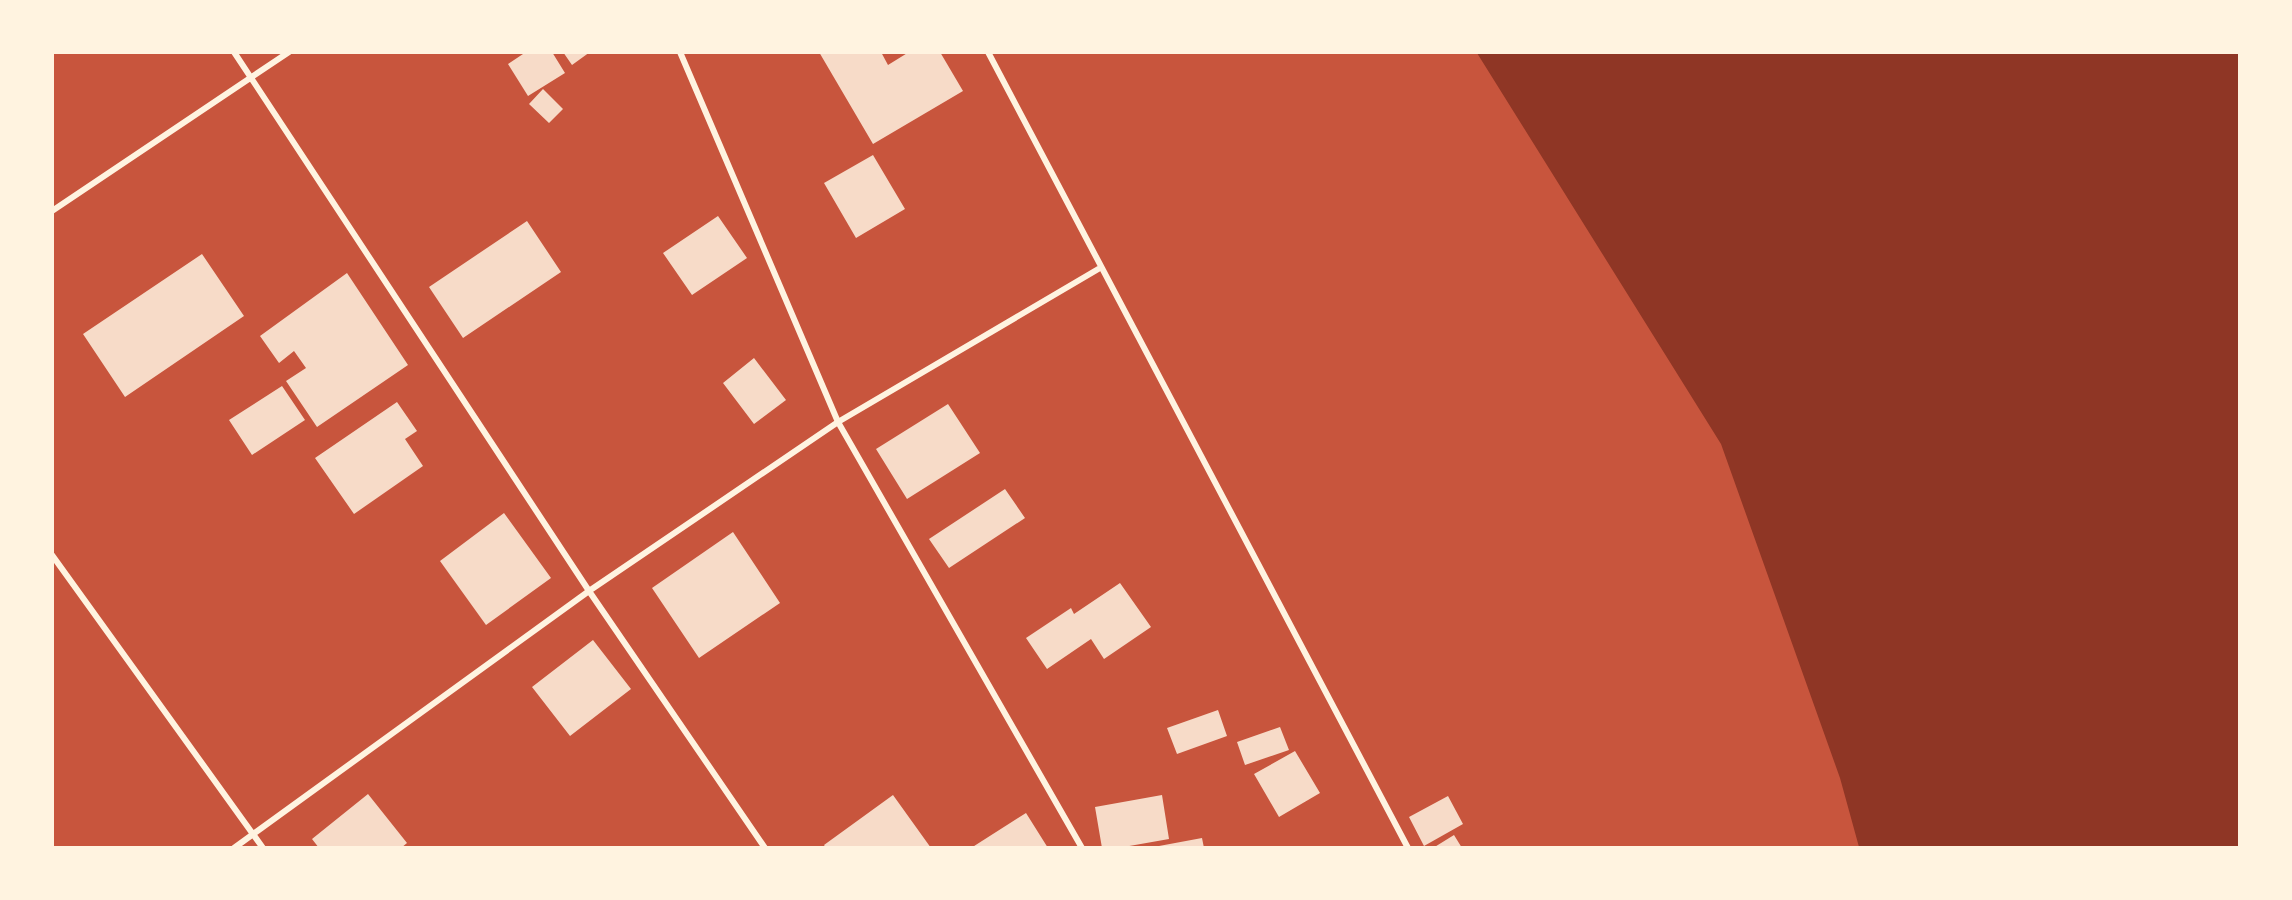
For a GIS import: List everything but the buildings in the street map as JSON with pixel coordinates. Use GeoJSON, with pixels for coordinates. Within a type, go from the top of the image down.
{"type":"FeatureCollection","features":[{"type":"Feature","properties":{"kind":"street"},"geometry":{"type":"LineString","coordinates":[[234,52],[589,591],[765,848]]}},
{"type":"Feature","properties":{"kind":"street"},"geometry":{"type":"LineString","coordinates":[[52,211],[289,52]]}},
{"type":"Feature","properties":{"kind":"street"},"geometry":{"type":"LineString","coordinates":[[680,52],[838,422],[1082,848]]}},
{"type":"Feature","properties":{"kind":"street"},"geometry":{"type":"LineString","coordinates":[[988,52],[1408,848]]}},
{"type":"Feature","properties":{"kind":"street"},"geometry":{"type":"LineString","coordinates":[[234,848],[589,591],[838,422],[1100,268]]}},
{"type":"Feature","properties":{"kind":"street"},"geometry":{"type":"LineString","coordinates":[[52,555],[263,848]]}},
{"type":"Feature","properties":{"kind":"shaded area"},"geometry":{"type":"Polygon","coordinates":[[[1477,53],[2239,53],[2239,847],[1859,847],[1840,778],[1721,444],[1477,53]]]}}]}
